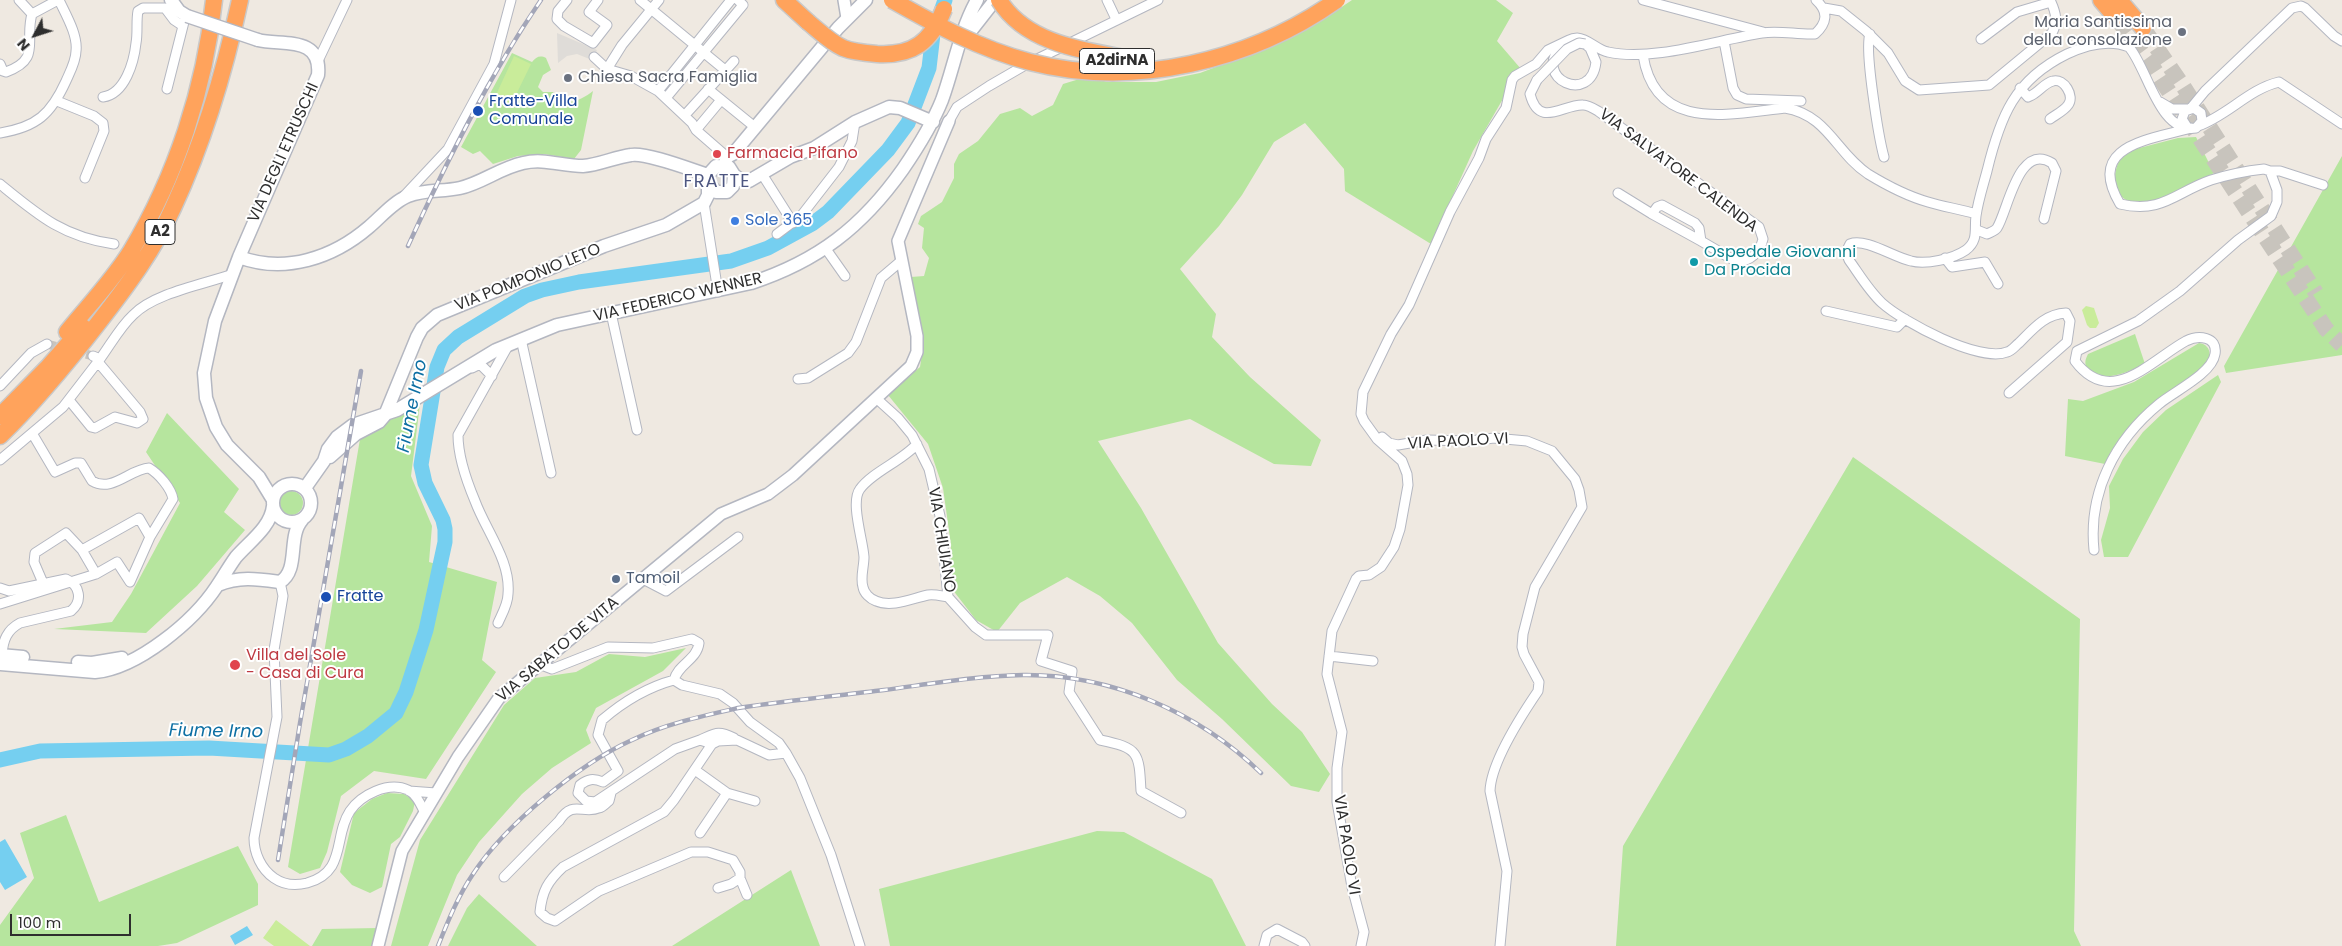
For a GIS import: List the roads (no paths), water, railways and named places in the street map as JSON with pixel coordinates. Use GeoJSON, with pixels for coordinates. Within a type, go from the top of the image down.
{"type":"FeatureCollection","features":[{"type":"Feature","properties":{"kind":"highway","name":"A2"},"geometry":{"type":"LineString","coordinates":[[4,426],[41,364],[130,253],[154,210],[188,126],[211,31],[214,0]]}},
{"type":"Feature","properties":{"kind":"highway"},"geometry":{"type":"LineString","coordinates":[[29,387],[88,322],[112,291],[136,257],[157,217],[195,130],[230,0]]}},
{"type":"Feature","properties":{"kind":"highway","name":"A2"},"geometry":{"type":"LineString","coordinates":[[4,426],[76,352],[139,268],[173,208],[199,142],[230,46],[240,0]]}},
{"type":"Feature","properties":{"kind":"highway"},"geometry":{"type":"LineString","coordinates":[[4,426],[31,411],[86,351],[125,300],[168,233],[206,143],[233,62],[249,0]]}},
{"type":"Feature","properties":{"kind":"highway"},"geometry":{"type":"LineString","coordinates":[[784,0],[823,35],[841,47],[861,53],[888,54],[907,51],[923,42],[937,26],[948,0]]}},
{"type":"Feature","properties":{"kind":"highway"},"geometry":{"type":"LineString","coordinates":[[880,0],[929,28],[941,33],[949,32]]}},
{"type":"Feature","properties":{"kind":"highway","name":"A2dirNA"},"geometry":{"type":"LineString","coordinates":[[892,0],[949,32],[999,53],[1031,63],[1084,70],[1137,71],[1183,66],[1239,52],[1283,33],[1338,0]]}},
{"type":"Feature","properties":{"kind":"highway","name":"A2dirNA"},"geometry":{"type":"LineString","coordinates":[[913,0],[978,33],[1026,51],[1093,61],[1140,61],[1184,56],[1234,43],[1279,25],[1321,0]]}},
{"type":"Feature","properties":{"kind":"highway"},"geometry":{"type":"LineString","coordinates":[[999,0],[1009,15],[1033,33],[1075,48],[1140,61]]}},
{"type":"Feature","properties":{"kind":"highway"},"geometry":{"type":"LineString","coordinates":[[2101,0],[2118,20]]}},
{"type":"Feature","properties":{"kind":"highway"},"geometry":{"type":"LineString","coordinates":[[2119,0],[2143,28]]}},
{"type":"Feature","properties":{"kind":"main road"},"geometry":{"type":"LineString","coordinates":[[704,203],[708,195],[708,179],[716,166],[726,161],[733,154],[821,48],[865,0]]}},
{"type":"Feature","properties":{"kind":"main road"},"geometry":{"type":"LineString","coordinates":[[960,46],[969,14],[978,0]]}},
{"type":"Feature","properties":{"kind":"main road"},"geometry":{"type":"LineString","coordinates":[[960,46],[994,0]]}},
{"type":"Feature","properties":{"kind":"main road","name":"VIA DEGLI ETRUSCHI"},"geometry":{"type":"LineString","coordinates":[[176,12],[258,40],[301,45],[309,50],[318,64],[317,78],[239,257]]}},
{"type":"Feature","properties":{"kind":"main road","name":"VIA FEDERICO WENNER"},"geometry":{"type":"LineString","coordinates":[[305,488],[324,461],[328,450],[337,437],[352,425],[397,410],[515,341],[557,325],[718,292],[774,276],[826,249],[861,221],[919,147],[933,122],[960,46]]}},
{"type":"Feature","properties":{"kind":"main road"},"geometry":{"type":"LineString","coordinates":[[726,161],[734,175],[744,182],[762,174],[790,157],[814,148],[855,122],[889,107],[900,108],[933,122]]}},
{"type":"Feature","properties":{"kind":"main road"},"geometry":{"type":"LineString","coordinates":[[302,520],[293,523],[284,521],[277,514],[259,477],[227,446],[216,427],[206,398],[204,373],[206,354],[215,321],[239,257],[272,265],[299,264],[331,251],[359,235],[399,201],[427,190],[464,186],[501,169],[533,161],[584,166],[637,154],[708,179]]}},
{"type":"Feature","properties":{"kind":"main road"},"geometry":{"type":"LineString","coordinates":[[708,179],[712,190],[724,193],[733,186],[734,175]]}},
{"type":"Feature","properties":{"kind":"main road","name":"VIA POMPONIO LETO"},"geometry":{"type":"LineString","coordinates":[[385,415],[398,389],[416,337],[422,328],[437,315],[604,246],[666,225],[704,203]]}},
{"type":"Feature","properties":{"kind":"main road"},"geometry":{"type":"LineString","coordinates":[[1,658],[95,672],[106,671],[148,653],[162,644],[169,634],[195,611],[218,585],[223,574],[271,518],[273,503],[278,490],[288,484],[300,485],[305,488],[312,499],[312,505],[310,511],[297,526],[289,573],[280,582],[248,578],[230,579],[218,585]]}},
{"type":"Feature","properties":{"kind":"main road"},"geometry":{"type":"LineString","coordinates":[[248,578],[240,570],[239,564],[261,535],[261,531]]}},
{"type":"Feature","properties":{"kind":"main road"},"geometry":{"type":"LineString","coordinates":[[1,658],[92,663],[122,658],[169,634]]}},
{"type":"Feature","properties":{"kind":"street"},"geometry":{"type":"LineString","coordinates":[[0,64],[2,76],[22,65],[29,56],[32,14],[19,0]]}},
{"type":"Feature","properties":{"kind":"street"},"geometry":{"type":"LineString","coordinates":[[0,133],[29,124],[47,113],[57,101],[77,50],[73,34],[59,0],[32,14]]}},
{"type":"Feature","properties":{"kind":"street"},"geometry":{"type":"LineString","coordinates":[[159,0],[176,12]]}},
{"type":"Feature","properties":{"kind":"street"},"geometry":{"type":"LineString","coordinates":[[318,64],[347,0]]}},
{"type":"Feature","properties":{"kind":"street"},"geometry":{"type":"LineString","coordinates":[[399,201],[448,148],[494,64],[511,0]]}},
{"type":"Feature","properties":{"kind":"street"},"geometry":{"type":"LineString","coordinates":[[566,0],[558,11],[557,19],[564,26],[594,43],[607,25],[588,12],[593,2]]}},
{"type":"Feature","properties":{"kind":"street"},"geometry":{"type":"LineString","coordinates":[[640,0],[725,70]]}},
{"type":"Feature","properties":{"kind":"street"},"geometry":{"type":"LineString","coordinates":[[607,69],[622,45],[659,0]]}},
{"type":"Feature","properties":{"kind":"street"},"geometry":{"type":"LineString","coordinates":[[658,91],[731,0]]}},
{"type":"Feature","properties":{"kind":"street"},"geometry":{"type":"LineString","coordinates":[[666,98],[743,5],[738,0]]}},
{"type":"Feature","properties":{"kind":"street"},"geometry":{"type":"LineString","coordinates":[[844,0],[847,18]]}},
{"type":"Feature","properties":{"kind":"street"},"geometry":{"type":"LineString","coordinates":[[1106,0],[1116,19]]}},
{"type":"Feature","properties":{"kind":"street"},"geometry":{"type":"LineString","coordinates":[[798,379],[808,378],[848,353],[856,342],[881,278],[901,261],[898,250],[900,235],[950,121],[958,107],[988,86],[1027,64],[1158,0]]}},
{"type":"Feature","properties":{"kind":"street"},"geometry":{"type":"LineString","coordinates":[[1642,0],[1765,33]]}},
{"type":"Feature","properties":{"kind":"street"},"geometry":{"type":"LineString","coordinates":[[1816,0],[1824,8],[1841,11],[1870,34],[1888,53],[1905,81],[1915,89],[1985,86],[2052,33],[2056,25],[2055,10],[2050,1],[2017,12],[1981,39]]}},
{"type":"Feature","properties":{"kind":"street"},"geometry":{"type":"LineString","coordinates":[[2163,135],[2205,91],[2292,8],[2301,6],[2305,8],[2334,36],[2342,41]]}},
{"type":"Feature","properties":{"kind":"street"},"geometry":{"type":"LineString","coordinates":[[102,97],[110,96],[132,64],[137,42],[138,11],[143,8],[176,12]]}},
{"type":"Feature","properties":{"kind":"street"},"geometry":{"type":"LineString","coordinates":[[1569,40],[1576,38],[1583,40],[1610,53],[1643,55],[1765,33],[1815,34],[1824,24],[1824,8]]}},
{"type":"Feature","properties":{"kind":"street"},"geometry":{"type":"LineString","coordinates":[[167,89],[176,12]]}},
{"type":"Feature","properties":{"kind":"street"},"geometry":{"type":"LineString","coordinates":[[1870,34],[1867,41],[1868,52],[1884,157]]}},
{"type":"Feature","properties":{"kind":"street","name":"VIA SALVATORE CALENDA"},"geometry":{"type":"LineString","coordinates":[[1569,40],[1556,55],[1553,65],[1555,72],[1563,82],[1568,84],[1583,84],[1593,75],[1596,62],[1590,48],[1578,43],[1567,49],[1537,80],[1530,94],[1537,108],[1548,113],[1578,105],[1593,108],[1759,227],[1763,239],[1756,253],[1743,262],[1737,262],[1652,214],[1659,205],[1666,207],[1695,223],[1699,228],[1701,241]]}},
{"type":"Feature","properties":{"kind":"street","name":"VIA PAOLO VI"},"geometry":{"type":"LineString","coordinates":[[1362,946],[1364,932],[1352,887],[1337,802],[1337,768],[1342,732],[1328,680],[1329,656],[1332,631],[1356,580],[1359,576],[1370,575],[1380,567],[1394,547],[1408,485],[1405,466],[1369,428],[1361,414],[1364,392],[1391,334],[1409,305],[1450,212],[1479,158],[1486,139],[1506,108],[1512,80],[1515,76],[1536,64],[1548,50],[1569,40]]}},
{"type":"Feature","properties":{"kind":"street"},"geometry":{"type":"LineString","coordinates":[[1724,41],[1732,88],[1737,95],[1746,99],[1801,101]]}},
{"type":"Feature","properties":{"kind":"street"},"geometry":{"type":"LineString","coordinates":[[2009,393],[2067,342],[2070,321],[2066,312],[2055,314],[2040,322],[2010,352],[1996,356],[1960,347],[1905,319],[1882,302],[1860,277],[1846,252],[1850,244],[1863,242],[1912,262],[1944,258],[1958,254],[1971,245],[1977,230],[1976,214],[1998,129],[2011,101],[2020,88],[2044,68],[2077,49],[2113,44],[2129,47],[2156,99],[2164,112],[2175,123],[2215,121],[2267,85],[2279,82],[2342,124]]}},
{"type":"Feature","properties":{"kind":"street"},"geometry":{"type":"LineString","coordinates":[[1643,55],[1645,66],[1654,86],[1664,98],[1679,108],[1699,114],[1715,116],[1785,108],[1796,110],[1814,119],[1821,125],[1856,164],[1870,175],[1902,193],[1927,202],[1976,214]]}},
{"type":"Feature","properties":{"kind":"street"},"geometry":{"type":"LineString","coordinates":[[594,57],[607,69],[631,76],[658,91],[685,116],[726,161]]}},
{"type":"Feature","properties":{"kind":"street"},"geometry":{"type":"LineString","coordinates":[[685,116],[734,61]]}},
{"type":"Feature","properties":{"kind":"street"},"geometry":{"type":"LineString","coordinates":[[2020,88],[2030,96],[2050,82],[2057,81],[2063,83],[2071,97],[2070,102],[2068,106],[2050,119]]}},
{"type":"Feature","properties":{"kind":"street"},"geometry":{"type":"LineString","coordinates":[[708,89],[756,128]]}},
{"type":"Feature","properties":{"kind":"street"},"geometry":{"type":"LineString","coordinates":[[2196,123],[2205,91]]}},
{"type":"Feature","properties":{"kind":"street"},"geometry":{"type":"LineString","coordinates":[[2156,99],[2167,107],[2187,111],[2196,109],[2196,123]]}},
{"type":"Feature","properties":{"kind":"street"},"geometry":{"type":"LineString","coordinates":[[696,130],[721,100]]}},
{"type":"Feature","properties":{"kind":"street"},"geometry":{"type":"LineString","coordinates":[[57,101],[94,116],[103,123],[104,131],[85,178]]}},
{"type":"Feature","properties":{"kind":"street"},"geometry":{"type":"LineString","coordinates":[[2187,111],[2183,122],[2196,123]]}},
{"type":"Feature","properties":{"kind":"street"},"geometry":{"type":"LineString","coordinates":[[777,234],[793,223],[848,153],[855,122]]}},
{"type":"Feature","properties":{"kind":"street"},"geometry":{"type":"LineString","coordinates":[[2196,123],[2125,148],[2114,158],[2109,172],[2111,188],[2120,204],[2138,208],[2153,205],[2178,197],[2209,181],[2257,170],[2280,171],[2323,185]]}},
{"type":"Feature","properties":{"kind":"street"},"geometry":{"type":"LineString","coordinates":[[1977,230],[1987,234],[1997,229],[2011,189],[2020,174],[2031,163],[2042,159],[2052,163],[2056,171],[2044,219]]}},
{"type":"Feature","properties":{"kind":"street"},"geometry":{"type":"LineString","coordinates":[[2094,550],[2092,520],[2104,474],[2116,451],[2133,429],[2159,404],[2200,375],[2209,366],[2215,355],[2214,345],[2209,339],[2198,336],[2186,341],[2146,369],[2125,378],[2105,381],[2092,378],[2084,372],[2076,361],[2078,352],[2138,321],[2180,291],[2238,240],[2271,216],[2277,202],[2277,190],[2270,171]]}},
{"type":"Feature","properties":{"kind":"street"},"geometry":{"type":"LineString","coordinates":[[762,174],[793,223]]}},
{"type":"Feature","properties":{"kind":"street"},"geometry":{"type":"LineString","coordinates":[[0,184],[38,216],[63,230],[90,241],[114,244]]}},
{"type":"Feature","properties":{"kind":"street"},"geometry":{"type":"LineString","coordinates":[[1618,194],[1652,214]]}},
{"type":"Feature","properties":{"kind":"street"},"geometry":{"type":"LineString","coordinates":[[704,203],[718,292]]}},
{"type":"Feature","properties":{"kind":"street"},"geometry":{"type":"LineString","coordinates":[[826,249],[845,276]]}},
{"type":"Feature","properties":{"kind":"street"},"geometry":{"type":"LineString","coordinates":[[1944,258],[1952,267],[1985,262],[1998,284]]}},
{"type":"Feature","properties":{"kind":"street","name":"VIA SABATO DE VITA"},"geometry":{"type":"LineString","coordinates":[[378,946],[402,851],[424,811],[494,704],[539,664],[720,514],[776,488],[880,397],[910,366],[916,358],[917,336],[901,261]]}},
{"type":"Feature","properties":{"kind":"street"},"geometry":{"type":"LineString","coordinates":[[0,460],[69,400],[97,359],[133,314],[167,296],[233,274]]}},
{"type":"Feature","properties":{"kind":"street"},"geometry":{"type":"LineString","coordinates":[[1826,311],[1897,327],[1905,319]]}},
{"type":"Feature","properties":{"kind":"street"},"geometry":{"type":"LineString","coordinates":[[611,313],[637,430]]}},
{"type":"Feature","properties":{"kind":"street"},"geometry":{"type":"LineString","coordinates":[[498,623],[508,596],[504,571],[497,546],[475,502],[458,442],[461,430],[492,376],[515,341]]}},
{"type":"Feature","properties":{"kind":"street"},"geometry":{"type":"LineString","coordinates":[[515,341],[552,473]]}},
{"type":"Feature","properties":{"kind":"street"},"geometry":{"type":"LineString","coordinates":[[0,386],[31,353],[47,344]]}},
{"type":"Feature","properties":{"kind":"street"},"geometry":{"type":"LineString","coordinates":[[69,400],[91,426],[95,428],[115,417],[137,423],[143,419],[140,412],[97,359]]}},
{"type":"Feature","properties":{"kind":"street","name":"VIA FEDERICO WENNER"},"geometry":{"type":"LineString","coordinates":[[449,378],[461,375],[480,364],[492,376]]}},
{"type":"Feature","properties":{"kind":"street","name":"VIA CHIUIANO"},"geometry":{"type":"LineString","coordinates":[[880,397],[917,444],[929,469],[940,516],[948,597],[975,627],[986,635],[1048,635],[1041,661],[1072,672],[1069,692],[1100,740],[1129,747],[1137,756],[1140,764],[1141,791],[1181,812]]}},
{"type":"Feature","properties":{"kind":"street","name":"VIA PAOLO VI"},"geometry":{"type":"LineString","coordinates":[[1369,428],[1389,442],[1398,445],[1427,440],[1470,441],[1494,438],[1533,442],[1552,451],[1566,467],[1579,490],[1582,507],[1534,586],[1523,634],[1522,647],[1526,660],[1539,682],[1538,692],[1497,762],[1490,781],[1490,791],[1508,871],[1500,946]]}},
{"type":"Feature","properties":{"kind":"street"},"geometry":{"type":"LineString","coordinates":[[0,604],[96,574],[117,562],[130,582],[150,537],[173,499],[171,492],[155,472],[146,468],[119,482],[101,484],[92,481],[82,463],[74,463],[55,472],[32,433]]}},
{"type":"Feature","properties":{"kind":"street"},"geometry":{"type":"LineString","coordinates":[[917,444],[906,455],[865,483],[857,494],[863,546],[862,586],[869,596],[876,601],[885,603],[909,601],[929,595],[948,597]]}},
{"type":"Feature","properties":{"kind":"street"},"geometry":{"type":"LineString","coordinates":[[82,550],[139,518],[150,537]]}},
{"type":"Feature","properties":{"kind":"street"},"geometry":{"type":"LineString","coordinates":[[44,583],[34,562],[35,552],[66,533],[82,550],[96,574]]}},
{"type":"Feature","properties":{"kind":"street"},"geometry":{"type":"LineString","coordinates":[[643,579],[666,592],[738,537]]}},
{"type":"Feature","properties":{"kind":"street"},"geometry":{"type":"LineString","coordinates":[[0,588],[9,591],[62,579],[72,582],[79,592],[79,600],[76,607],[71,611],[20,622],[14,626],[5,637],[1,658]]}},
{"type":"Feature","properties":{"kind":"street"},"geometry":{"type":"LineString","coordinates":[[280,582],[283,596],[274,650],[277,717],[256,826],[254,847],[260,862],[270,875],[284,883],[299,885],[316,880],[330,869],[335,861],[346,818],[356,804],[366,796],[384,789],[436,793]]}},
{"type":"Feature","properties":{"kind":"street"},"geometry":{"type":"LineString","coordinates":[[539,664],[552,669],[608,647],[653,648],[692,639],[699,643],[698,652],[676,674],[674,680]]}},
{"type":"Feature","properties":{"kind":"street"},"geometry":{"type":"LineString","coordinates":[[1329,656],[1373,661]]}},
{"type":"Feature","properties":{"kind":"street"},"geometry":{"type":"LineString","coordinates":[[786,753],[769,755],[723,732],[717,732],[675,748],[595,802],[586,801],[578,793],[580,784],[587,780],[595,779],[603,782],[618,770],[598,735],[602,720],[643,692],[658,684],[674,680],[682,685],[720,694],[733,703],[750,722],[779,743],[786,753],[800,778],[831,854],[860,946]]}},
{"type":"Feature","properties":{"kind":"street"},"geometry":{"type":"LineString","coordinates":[[737,740],[726,739],[712,744],[664,812],[570,863],[550,879],[541,900],[540,912],[546,918],[555,921],[598,891],[691,852],[708,852],[733,860],[740,872],[740,878],[747,895]]}},
{"type":"Feature","properties":{"kind":"street"},"geometry":{"type":"LineString","coordinates":[[700,740],[712,744]]}},
{"type":"Feature","properties":{"kind":"street"},"geometry":{"type":"LineString","coordinates":[[695,770],[726,793],[755,801]]}},
{"type":"Feature","properties":{"kind":"street"},"geometry":{"type":"LineString","coordinates":[[408,790],[418,799],[424,811]]}},
{"type":"Feature","properties":{"kind":"street"},"geometry":{"type":"LineString","coordinates":[[504,877],[563,815],[573,809],[600,808],[609,801],[611,793]]}},
{"type":"Feature","properties":{"kind":"street"},"geometry":{"type":"LineString","coordinates":[[700,833],[726,793]]}},
{"type":"Feature","properties":{"kind":"street"},"geometry":{"type":"LineString","coordinates":[[718,888],[731,884],[740,878]]}},
{"type":"Feature","properties":{"kind":"street"},"geometry":{"type":"LineString","coordinates":[[1264,946],[1267,935],[1277,928],[1302,942],[1304,946]]}},
{"type":"Feature","properties":{"kind":"water"},"geometry":{"type":"Polygon","coordinates":[[[5,839],[27,877],[5,890],[0,882],[0,842],[5,839]]]}},
{"type":"Feature","properties":{"kind":"water"},"geometry":{"type":"Polygon","coordinates":[[[247,926],[253,935],[235,945],[230,936],[247,926]]]}},
{"type":"Feature","properties":{"kind":"waterway","name":"Fiume Irno"},"geometry":{"type":"LineString","coordinates":[[0,760],[40,751],[209,748],[329,755],[346,749],[368,736],[396,713],[406,692],[426,630],[445,542],[443,520],[425,483],[421,465],[437,367],[444,350],[458,337],[525,296],[542,290],[579,282],[731,261],[768,248],[812,224],[828,212],[888,150],[908,123],[929,68],[933,34],[945,0]]}},
{"type":"Feature","properties":{"kind":"tunnel"},"geometry":{"type":"LineString","coordinates":[[2118,20],[2152,66],[2326,329],[2342,345]]}},
{"type":"Feature","properties":{"kind":"tunnel"},"geometry":{"type":"LineString","coordinates":[[2143,28],[2183,86],[2316,293]]}},
{"type":"Feature","properties":{"kind":"tunnel"},"geometry":{"type":"LineString","coordinates":[[47,344],[93,356]]}},
{"type":"Feature","properties":{"kind":"railway"},"geometry":{"type":"LineString","coordinates":[[408,246],[469,120],[541,0]]}},
{"type":"Feature","properties":{"kind":"railway"},"geometry":{"type":"LineString","coordinates":[[278,860],[361,371]]}},
{"type":"Feature","properties":{"kind":"railway"},"geometry":{"type":"LineString","coordinates":[[438,946],[458,900],[487,855],[523,816],[567,780],[611,751],[645,734],[697,717],[738,708],[970,679],[1023,675],[1056,676],[1120,689],[1181,715],[1210,732],[1261,773]]}},
{"type":"Feature","properties":{"kind":"place","name":"Maria Santissima della consolazione"},"geometry":{"type":"Point","coordinates":[2182,32]}},
{"type":"Feature","properties":{"kind":"place","name":"Chiesa Sacra Famiglia"},"geometry":{"type":"Point","coordinates":[568,78]}},
{"type":"Feature","properties":{"kind":"place","name":"Fratte-Villa Comunale"},"geometry":{"type":"Point","coordinates":[478,111]}},
{"type":"Feature","properties":{"kind":"place","name":"Farmacia Pifano"},"geometry":{"type":"Point","coordinates":[717,154]}},
{"type":"Feature","properties":{"kind":"place","name":"Sole 365"},"geometry":{"type":"Point","coordinates":[735,221]}},
{"type":"Feature","properties":{"kind":"place","name":"Ospedale Giovanni Da Procida"},"geometry":{"type":"Point","coordinates":[1694,262]}},
{"type":"Feature","properties":{"kind":"place","name":"Tamoil"},"geometry":{"type":"Point","coordinates":[616,579]}},
{"type":"Feature","properties":{"kind":"place","name":"Fratte"},"geometry":{"type":"Point","coordinates":[326,597]}},
{"type":"Feature","properties":{"kind":"place","name":"Villa del Sole - Casa di Cura"},"geometry":{"type":"Point","coordinates":[235,665]}},
{"type":"Feature","properties":{"kind":"district","name":"FRATTE"},"geometry":{"type":"Point","coordinates":[717,182]}}]}
